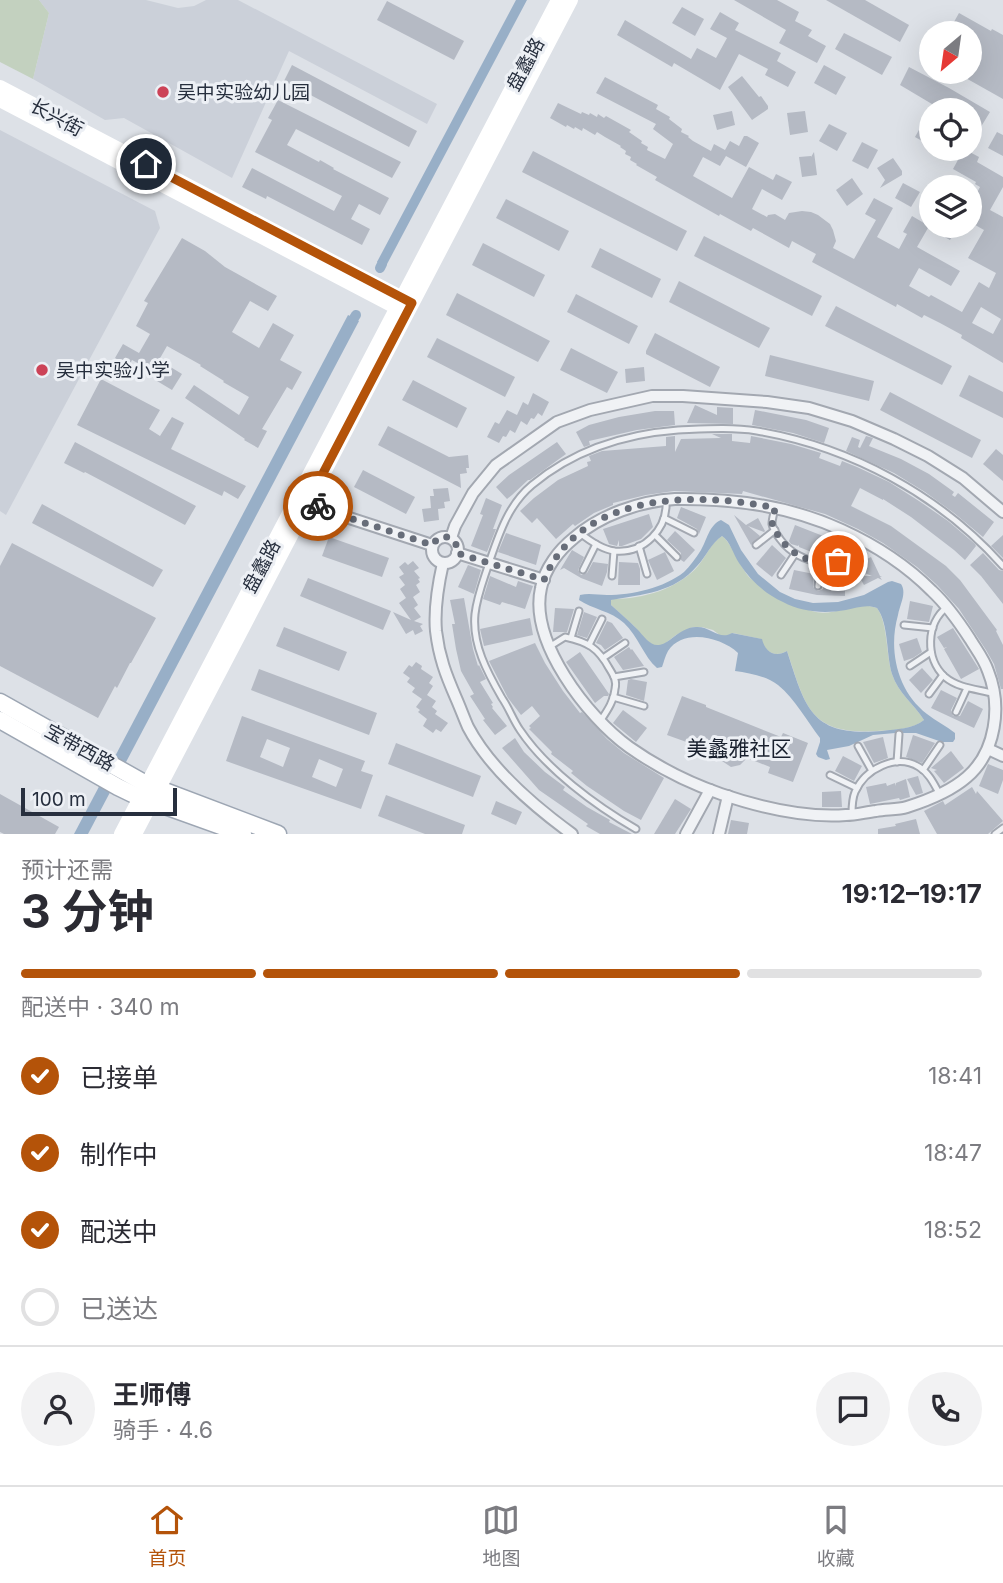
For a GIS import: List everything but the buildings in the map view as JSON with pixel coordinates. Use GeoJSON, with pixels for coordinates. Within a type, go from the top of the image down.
{"type":"FeatureCollection","features":[{"type":"Feature","properties":{"kind":"main road","name":"盘蠡路"},"geometry":{"type":"LineString","coordinates":[[121,834],[149,793],[404,305],[558,0]]}},
{"type":"Feature","properties":{"kind":"main road","name":"盘蠡路"},"geometry":{"type":"LineString","coordinates":[[404,305],[571,0]]}},
{"type":"Feature","properties":{"kind":"main road","name":"长兴街"},"geometry":{"type":"LineString","coordinates":[[0,87],[404,305]]}},
{"type":"Feature","properties":{"kind":"main road","name":"长兴街"},"geometry":{"type":"LineString","coordinates":[[0,100],[404,305]]}},
{"type":"Feature","properties":{"kind":"main road","name":"宝带西路"},"geometry":{"type":"LineString","coordinates":[[0,702],[126,772],[165,806],[243,834]]}},
{"type":"Feature","properties":{"kind":"main road","name":"宝带西路"},"geometry":{"type":"LineString","coordinates":[[0,720],[118,787],[149,793],[278,834]]}},
{"type":"Feature","properties":{"kind":"main road","name":"盘蠡路"},"geometry":{"type":"LineString","coordinates":[[135,834],[149,793]]}},
{"type":"Feature","properties":{"kind":"street"},"geometry":{"type":"LineString","coordinates":[[451,538],[473,493],[496,465],[556,422],[590,410],[652,396],[768,402],[809,408],[852,421],[928,456],[963,478],[1003,512]]}},
{"type":"Feature","properties":{"kind":"street"},"geometry":{"type":"LineString","coordinates":[[303,498],[328,511],[432,545]]}},
{"type":"Feature","properties":{"kind":"street"},"geometry":{"type":"LineString","coordinates":[[666,500],[729,500],[775,508],[842,529],[888,555],[933,591],[965,632],[988,669],[994,693],[994,727],[988,750],[967,778],[904,808],[852,815],[819,815],[755,805],[710,790],[657,764],[628,746],[600,721],[559,667],[549,647],[540,614],[541,588],[551,564],[580,533],[607,517],[666,500]]}},
{"type":"Feature","properties":{"kind":"street"},"geometry":{"type":"LineString","coordinates":[[438,538],[451,538],[457,544],[457,553],[450,561],[438,561],[432,554],[432,545],[438,538]]}},
{"type":"Feature","properties":{"kind":"street"},"geometry":{"type":"LineString","coordinates":[[457,553],[544,580]]}},
{"type":"Feature","properties":{"kind":"street"},"geometry":{"type":"LineString","coordinates":[[443,563],[436,597],[436,630],[441,664],[469,729],[492,761],[514,785],[572,834]]}},
{"type":"Feature","properties":{"kind":"street"},"geometry":{"type":"LineString","coordinates":[[988,750],[1003,756]]}},
{"type":"Feature","properties":{"kind":"street"},"geometry":{"type":"LineString","coordinates":[[686,834],[710,790]]}},
{"type":"Feature","properties":{"kind":"street"},"geometry":{"type":"LineString","coordinates":[[719,834],[728,796]]}},
{"type":"Feature","properties":{"kind":"lane"},"geometry":{"type":"LineString","coordinates":[[636,829],[601,807],[541,756],[520,730],[483,662],[476,636],[475,615],[480,591],[504,522],[516,501],[531,486],[596,446],[639,435],[699,429],[755,431],[807,443],[859,462],[917,492],[969,530],[1003,566]]}},
{"type":"Feature","properties":{"kind":"lane"},"geometry":{"type":"LineString","coordinates":[[580,533],[596,544],[614,551],[639,546],[656,535],[667,510],[666,500]]}},
{"type":"Feature","properties":{"kind":"lane"},"geometry":{"type":"LineString","coordinates":[[775,508],[772,525],[775,530],[785,545],[809,561],[838,561],[848,557],[864,542]]}},
{"type":"Feature","properties":{"kind":"lane"},"geometry":{"type":"LineString","coordinates":[[664,517],[694,533]]}},
{"type":"Feature","properties":{"kind":"lane"},"geometry":{"type":"LineString","coordinates":[[756,545],[775,530]]}},
{"type":"Feature","properties":{"kind":"lane"},"geometry":{"type":"LineString","coordinates":[[656,535],[677,557]]}},
{"type":"Feature","properties":{"kind":"lane"},"geometry":{"type":"LineString","coordinates":[[583,570],[596,544]]}},
{"type":"Feature","properties":{"kind":"lane"},"geometry":{"type":"LineString","coordinates":[[639,546],[648,573]]}},
{"type":"Feature","properties":{"kind":"lane"},"geometry":{"type":"LineString","coordinates":[[612,576],[614,551]]}},
{"type":"Feature","properties":{"kind":"lane"},"geometry":{"type":"LineString","coordinates":[[781,575],[795,554]]}},
{"type":"Feature","properties":{"kind":"lane"},"geometry":{"type":"LineString","coordinates":[[848,557],[854,581]]}},
{"type":"Feature","properties":{"kind":"lane"},"geometry":{"type":"LineString","coordinates":[[818,586],[821,562]]}},
{"type":"Feature","properties":{"kind":"lane"},"geometry":{"type":"LineString","coordinates":[[947,607],[940,612],[930,637],[935,664],[943,675],[957,684],[994,693]]}},
{"type":"Feature","properties":{"kind":"lane"},"geometry":{"type":"LineString","coordinates":[[571,638],[579,611]]}},
{"type":"Feature","properties":{"kind":"lane"},"geometry":{"type":"LineString","coordinates":[[589,645],[602,619]]}},
{"type":"Feature","properties":{"kind":"lane"},"geometry":{"type":"LineString","coordinates":[[904,625],[933,628]]}},
{"type":"Feature","properties":{"kind":"lane"},"geometry":{"type":"LineString","coordinates":[[549,647],[565,637],[571,638],[589,645],[603,658],[614,677],[615,691],[610,708],[600,721]]}},
{"type":"Feature","properties":{"kind":"lane"},"geometry":{"type":"LineString","coordinates":[[603,658],[625,643]]}},
{"type":"Feature","properties":{"kind":"lane"},"geometry":{"type":"LineString","coordinates":[[910,666],[931,652]]}},
{"type":"Feature","properties":{"kind":"lane"},"geometry":{"type":"LineString","coordinates":[[614,677],[644,672]]}},
{"type":"Feature","properties":{"kind":"lane"},"geometry":{"type":"LineString","coordinates":[[929,694],[943,675]]}},
{"type":"Feature","properties":{"kind":"lane"},"geometry":{"type":"LineString","coordinates":[[956,712],[967,688]]}},
{"type":"Feature","properties":{"kind":"lane"},"geometry":{"type":"LineString","coordinates":[[614,697],[644,706]]}},
{"type":"Feature","properties":{"kind":"lane"},"geometry":{"type":"LineString","coordinates":[[897,762],[899,734]]}},
{"type":"Feature","properties":{"kind":"lane"},"geometry":{"type":"LineString","coordinates":[[923,770],[940,745]]}},
{"type":"Feature","properties":{"kind":"lane"},"geometry":{"type":"LineString","coordinates":[[858,746],[872,771]]}},
{"type":"Feature","properties":{"kind":"lane"},"geometry":{"type":"LineString","coordinates":[[852,815],[852,803],[863,779],[882,766],[897,762],[905,761],[923,770],[939,793]]}},
{"type":"Feature","properties":{"kind":"lane"},"geometry":{"type":"LineString","coordinates":[[830,775],[857,788]]}},
{"type":"Feature","properties":{"kind":"lane"},"geometry":{"type":"LineString","coordinates":[[995,834],[1003,828]]}},
{"type":"Feature","properties":{"kind":"shaded area","name":"吴中实验幼儿园"},"geometry":{"type":"Polygon","coordinates":[[[39,0],[146,0],[178,8],[194,6],[206,0],[238,0],[437,104],[427,124],[289,51],[232,178],[124,118],[105,120],[33,79],[49,13],[39,0]]]}},
{"type":"Feature","properties":{"kind":"shaded area","name":"吴中实验小学"},"geometry":{"type":"Polygon","coordinates":[[[0,130],[155,211],[160,228],[6,515],[0,511],[0,130]]]}},
{"type":"Feature","properties":{"kind":"green space"},"geometry":{"type":"Polygon","coordinates":[[[0,0],[39,0],[49,13],[33,79],[0,62],[0,0]]]}},
{"type":"Feature","properties":{"kind":"green space"},"geometry":{"type":"Polygon","coordinates":[[[722,536],[749,577],[807,609],[820,613],[861,606],[877,608],[883,622],[895,681],[924,720],[914,726],[895,730],[854,731],[837,728],[814,714],[806,702],[787,651],[774,654],[765,647],[761,639],[733,633],[721,636],[702,627],[693,627],[663,645],[653,645],[611,605],[610,601],[613,599],[648,595],[680,581],[698,566],[722,536]]]}},
{"type":"Feature","properties":{"kind":"water"},"geometry":{"type":"Polygon","coordinates":[[[516,0],[527,0],[386,266],[377,262],[516,0]]]}},
{"type":"Feature","properties":{"kind":"water"},"geometry":{"type":"Polygon","coordinates":[[[348,315],[359,321],[88,834],[74,834],[348,315]]]}},
{"type":"Feature","properties":{"kind":"water"},"geometry":{"type":"Polygon","coordinates":[[[721,520],[729,525],[741,550],[758,574],[780,592],[795,599],[813,603],[838,602],[864,595],[888,582],[901,584],[903,595],[894,642],[897,669],[908,694],[917,705],[955,733],[953,742],[942,742],[916,733],[873,735],[849,746],[827,750],[830,759],[818,757],[816,754],[820,738],[795,703],[773,682],[757,675],[735,671],[738,653],[731,647],[702,637],[683,639],[668,651],[662,667],[657,668],[624,623],[579,600],[583,594],[617,595],[637,592],[676,578],[695,559],[717,522],[721,520]],[[722,536],[718,539],[697,566],[678,582],[646,594],[611,600],[611,605],[655,645],[665,643],[689,628],[701,627],[723,635],[732,633],[762,639],[768,650],[775,654],[787,651],[807,704],[826,724],[859,732],[910,727],[924,720],[902,693],[892,674],[884,622],[877,608],[865,606],[821,612],[790,605],[764,590],[753,580],[739,563],[722,536]]]}},
{"type":"Feature","properties":{"kind":"waterway"},"geometry":{"type":"LineString","coordinates":[[380,268],[382,264]]}},
{"type":"Feature","properties":{"kind":"way so far"},"geometry":{"type":"LineString","coordinates":[[318,506],[432,545],[438,538],[451,538],[457,544],[457,553],[544,580],[551,564],[565,546],[583,530],[628,509],[666,500],[729,500],[775,508],[772,525],[777,536],[795,554],[809,561],[838,561]]}},
{"type":"Feature","properties":{"kind":"place","name":"吴中实验幼儿园"},"geometry":{"type":"Point","coordinates":[163,92]}},
{"type":"Feature","properties":{"kind":"place","name":"吴中实验小学"},"geometry":{"type":"Point","coordinates":[42,370]}},
{"type":"Feature","properties":{"kind":"district","name":"美蠡雅社区"},"geometry":{"type":"Point","coordinates":[739,749]}},
{"type":"Feature","properties":{"kind":"route"},"geometry":{"type":"LineString","coordinates":[[146,164],[412,303],[309,500],[318,506]]}}]}
